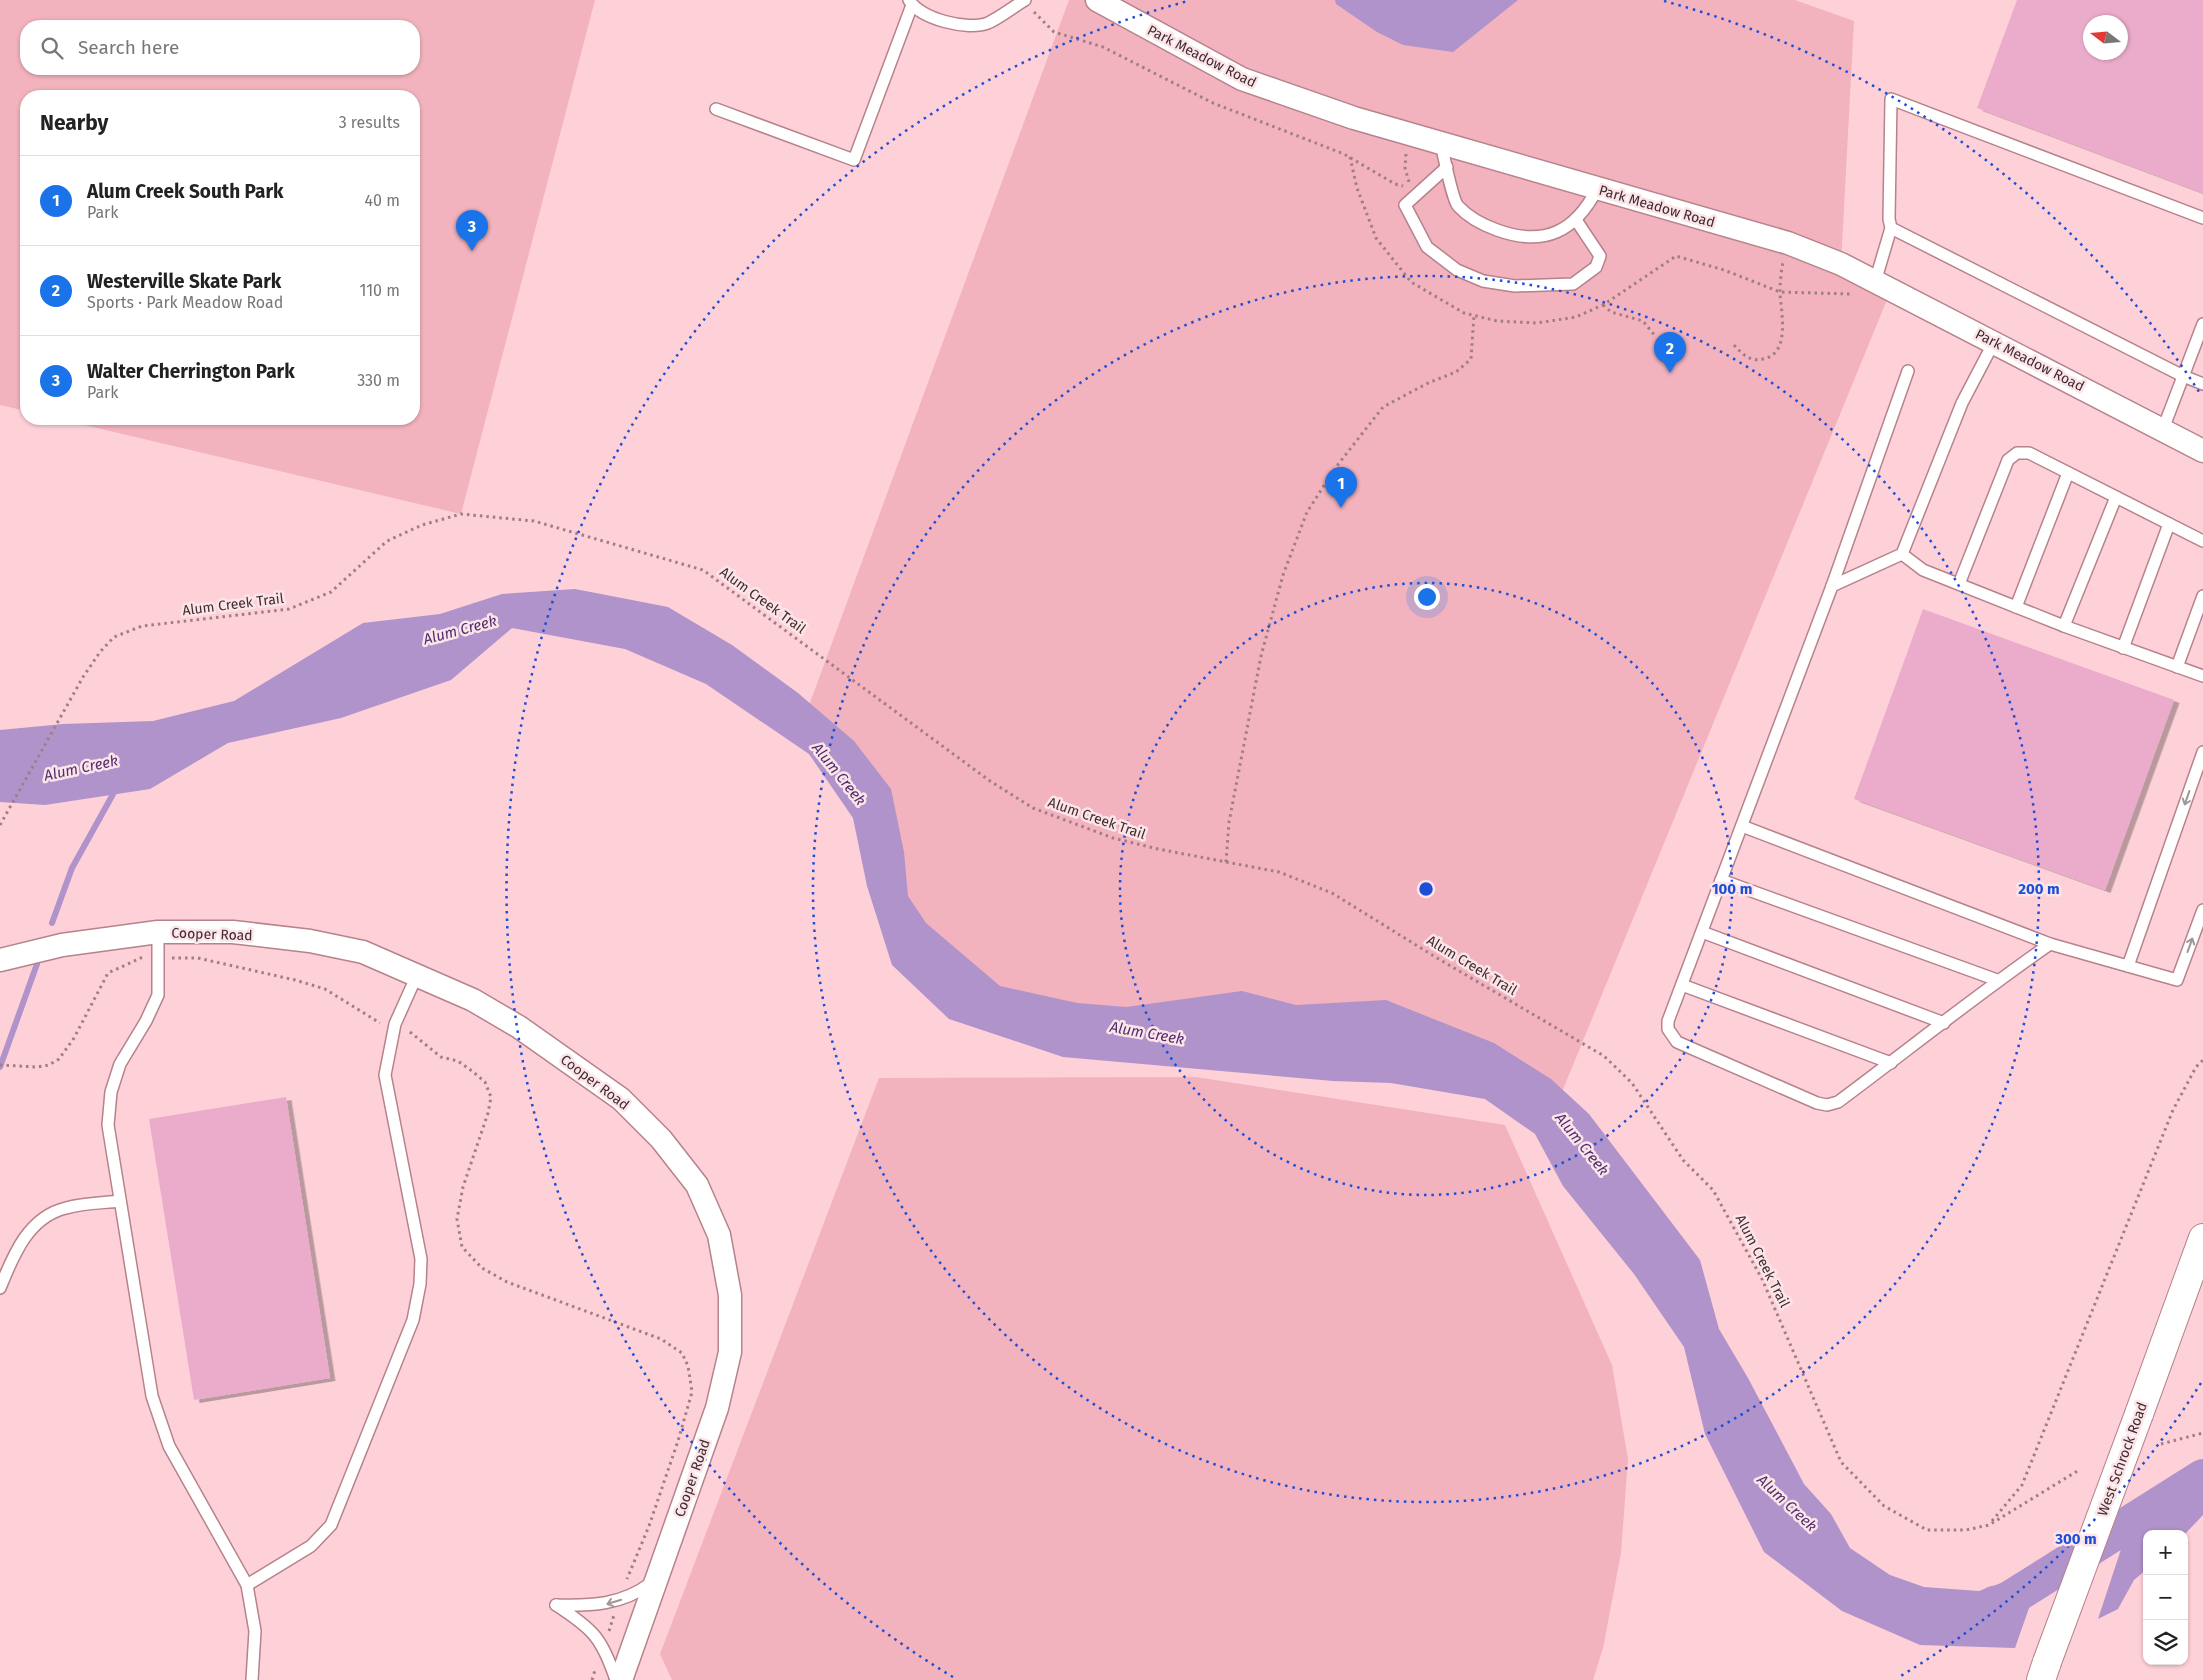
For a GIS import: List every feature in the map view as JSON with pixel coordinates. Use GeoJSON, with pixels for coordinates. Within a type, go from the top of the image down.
{"type":"FeatureCollection","features":[{"type":"Feature","properties":{"kind":"main road","name":"West Schrock Road"},"geometry":{"type":"LineString","coordinates":[[2044,1671],[2203,1238]]}},
{"type":"Feature","properties":{"kind":"street","name":"Park Meadow Road"},"geometry":{"type":"LineString","coordinates":[[1097,0],[1242,79],[1354,118],[1407,134],[1788,243],[1841,264],[2203,450]]}},
{"type":"Feature","properties":{"kind":"street","name":"Cooper Road"},"geometry":{"type":"LineString","coordinates":[[0,960],[62,945],[158,932],[233,932],[310,941],[362,952],[473,1000],[519,1027],[621,1099],[661,1139],[697,1185],[719,1236],[730,1295],[730,1352],[717,1408],[621,1680]]}},
{"type":"Feature","properties":{"kind":"lane"},"geometry":{"type":"LineString","coordinates":[[716,110],[854,160],[911,3],[934,17],[959,26],[987,24],[1024,1]]}},
{"type":"Feature","properties":{"kind":"lane"},"geometry":{"type":"LineString","coordinates":[[1875,282],[1891,228],[1889,219],[1892,99],[2203,218]]}},
{"type":"Feature","properties":{"kind":"lane"},"geometry":{"type":"LineString","coordinates":[[1442,144],[1457,205],[1480,224],[1508,234],[1532,238],[1553,234],[1576,220],[1587,207],[1597,189]]}},
{"type":"Feature","properties":{"kind":"lane"},"geometry":{"type":"LineString","coordinates":[[1447,167],[1405,205],[1427,247],[1457,270],[1483,281],[1515,286],[1574,284],[1596,267],[1600,256],[1576,220]]}},
{"type":"Feature","properties":{"kind":"lane"},"geometry":{"type":"LineString","coordinates":[[1891,228],[2183,376],[2203,384]]}},
{"type":"Feature","properties":{"kind":"lane"},"geometry":{"type":"LineString","coordinates":[[2163,429],[2203,324]]}},
{"type":"Feature","properties":{"kind":"lane"},"geometry":{"type":"LineString","coordinates":[[1832,586],[1902,554],[1962,403],[1994,342]]}},
{"type":"Feature","properties":{"kind":"lane"},"geometry":{"type":"LineString","coordinates":[[1908,371],[1832,586],[1668,1021],[1668,1029],[1677,1042],[1817,1103],[1827,1105],[1838,1102],[1944,1023],[1997,980],[2050,944]]}},
{"type":"Feature","properties":{"kind":"lane"},"geometry":{"type":"LineString","coordinates":[[1959,584],[2008,460],[2017,453],[2029,454],[2203,541]]}},
{"type":"Feature","properties":{"kind":"lane"},"geometry":{"type":"LineString","coordinates":[[2016,607],[2068,473]]}},
{"type":"Feature","properties":{"kind":"lane"},"geometry":{"type":"LineString","coordinates":[[2064,626],[2116,497]]}},
{"type":"Feature","properties":{"kind":"lane"},"geometry":{"type":"LineString","coordinates":[[2123,648],[2169,524]]}},
{"type":"Feature","properties":{"kind":"lane"},"geometry":{"type":"LineString","coordinates":[[1902,554],[1923,570],[2064,626],[2203,676]]}},
{"type":"Feature","properties":{"kind":"lane"},"geometry":{"type":"LineString","coordinates":[[2177,667],[2203,596]]}},
{"type":"Feature","properties":{"kind":"lane"},"geometry":{"type":"LineString","coordinates":[[2128,966],[2203,752]]}},
{"type":"Feature","properties":{"kind":"lane"},"geometry":{"type":"LineString","coordinates":[[1742,826],[2050,944],[2177,980],[2203,910]]}},
{"type":"Feature","properties":{"kind":"lane"},"geometry":{"type":"LineString","coordinates":[[1721,880],[1997,980]]}},
{"type":"Feature","properties":{"kind":"lane"},"geometry":{"type":"LineString","coordinates":[[158,932],[158,995],[146,1021],[120,1064],[111,1092],[108,1125],[152,1396],[169,1446],[247,1585],[255,1631],[252,1680]]}},
{"type":"Feature","properties":{"kind":"lane"},"geometry":{"type":"LineString","coordinates":[[1702,932],[1944,1023]]}},
{"type":"Feature","properties":{"kind":"lane"},"geometry":{"type":"LineString","coordinates":[[247,1585],[311,1546],[332,1525],[413,1320],[420,1284],[420,1259],[385,1075],[395,1027],[417,975]]}},
{"type":"Feature","properties":{"kind":"lane"},"geometry":{"type":"LineString","coordinates":[[1682,985],[1891,1063]]}},
{"type":"Feature","properties":{"kind":"lane"},"geometry":{"type":"LineString","coordinates":[[0,1288],[12,1259],[23,1240],[42,1219],[65,1208],[120,1201]]}},
{"type":"Feature","properties":{"kind":"lane"},"geometry":{"type":"LineString","coordinates":[[616,1680],[603,1647],[590,1629],[556,1605],[602,1605],[640,1592],[657,1579]]}},
{"type":"Feature","properties":{"kind":"path"},"geometry":{"type":"LineString","coordinates":[[1024,1],[1054,32],[1103,47],[1214,103],[1344,154],[1394,184],[1410,189],[1405,168],[1407,134]]}},
{"type":"Feature","properties":{"kind":"path"},"geometry":{"type":"LineString","coordinates":[[1734,345],[1744,356],[1754,360],[1766,359],[1774,355],[1782,337],[1783,322],[1780,292],[1788,243]]}},
{"type":"Feature","properties":{"kind":"path"},"geometry":{"type":"LineString","coordinates":[[1676,256],[1724,270],[1780,292],[1856,295]]}},
{"type":"Feature","properties":{"kind":"path"},"geometry":{"type":"LineString","coordinates":[[1603,305],[1611,312],[1643,321],[1656,336]]}},
{"type":"Feature","properties":{"kind":"path"},"geometry":{"type":"LineString","coordinates":[[1226,862],[1229,822],[1261,656],[1283,575],[1307,512],[1336,467],[1383,407],[1428,383],[1456,372],[1471,359],[1474,315]]}},
{"type":"Feature","properties":{"kind":"path","name":"Alum Creek Trail"},"geometry":{"type":"LineString","coordinates":[[0,825],[83,676],[100,652],[114,638],[142,626],[289,609],[331,592],[387,541],[422,525],[462,514],[534,522],[703,570],[990,781],[1034,808],[1113,838],[1279,872],[1332,893],[1437,958],[1604,1056],[1632,1083],[1683,1160],[1713,1190],[1762,1279],[1841,1462],[1884,1506],[1928,1530],[1966,1530],[1989,1525],[2078,1470]]}},
{"type":"Feature","properties":{"kind":"path"},"geometry":{"type":"LineString","coordinates":[[0,1065],[38,1068],[49,1065],[59,1059],[74,1038],[108,973],[143,958],[198,958],[295,980],[325,989],[376,1021],[410,1032],[441,1057],[458,1060],[485,1082],[491,1097],[488,1113],[463,1187],[457,1219],[462,1247],[482,1268],[507,1282],[661,1339],[682,1353],[688,1366],[692,1392],[678,1441],[592,1680]]}},
{"type":"Feature","properties":{"kind":"path"},"geometry":{"type":"LineString","coordinates":[[1989,1525],[2022,1485],[2173,1110],[2196,1067],[2203,1060]]}},
{"type":"Feature","properties":{"kind":"path"},"geometry":{"type":"LineString","coordinates":[[2161,1444],[2203,1433]]}},
{"type":"Feature","properties":{"kind":"shaded area"},"geometry":{"type":"Polygon","coordinates":[[[0,0],[595,0],[461,514],[84,425],[420,425],[420,90],[20,90],[20,410],[0,405],[0,0]]]}},
{"type":"Feature","properties":{"kind":"shaded area"},"geometry":{"type":"Polygon","coordinates":[[[1069,0],[1795,0],[1854,21],[1841,264],[1891,290],[1555,1109],[986,1004],[897,932],[865,802],[801,727],[1069,0]]]}},
{"type":"Feature","properties":{"kind":"shaded area"},"geometry":{"type":"Polygon","coordinates":[[[1196,1077],[1505,1125],[1612,1365],[1628,1459],[1621,1553],[1603,1648],[1593,1680],[672,1680],[660,1654],[879,1078],[1196,1077]]]}},
{"type":"Feature","properties":{"kind":"water"},"geometry":{"type":"Polygon","coordinates":[[[1335,0],[1518,0],[1453,52],[1403,45],[1377,32],[1336,4],[1335,0]]]}},
{"type":"Feature","properties":{"kind":"water"},"geometry":{"type":"Polygon","coordinates":[[[575,589],[668,607],[732,645],[798,693],[854,741],[891,789],[904,852],[908,896],[926,923],[1000,986],[1077,1003],[1126,1007],[1242,991],[1296,1005],[1386,1000],[1494,1043],[1551,1079],[1589,1114],[1700,1260],[1719,1329],[1748,1378],[1804,1484],[1831,1514],[1850,1548],[1890,1575],[1924,1587],[1979,1591],[2043,1568],[2015,1648],[1920,1645],[1842,1611],[1764,1552],[1705,1434],[1684,1347],[1634,1274],[1563,1186],[1535,1134],[1485,1099],[1391,1083],[1333,1081],[1063,1057],[949,1019],[892,965],[867,886],[853,818],[809,754],[706,684],[625,649],[512,628],[451,680],[341,718],[228,743],[150,789],[45,805],[0,802],[0,730],[63,724],[153,721],[234,701],[363,623],[440,614],[502,594],[575,589]]]}},
{"type":"Feature","properties":{"kind":"water"},"geometry":{"type":"Polygon","coordinates":[[[2203,1468],[2203,1515],[2188,1531],[2143,1530],[2143,1572],[2134,1580],[2118,1609],[2098,1619],[2135,1507],[2203,1468]]]}},
{"type":"Feature","properties":{"kind":"building"},"geometry":{"type":"Polygon","coordinates":[[[2017,0],[2203,0],[2203,193],[1977,108],[2017,0]]]}},
{"type":"Feature","properties":{"kind":"building"},"geometry":{"type":"Polygon","coordinates":[[[1923,609],[2174,700],[2105,890],[1854,799],[1923,609]]]}},
{"type":"Feature","properties":{"kind":"building"},"geometry":{"type":"Polygon","coordinates":[[[286,1097],[330,1378],[194,1400],[149,1119],[286,1097]]]}},
{"type":"Feature","properties":{"kind":"waterway"},"geometry":{"type":"LineString","coordinates":[[52,923],[72,868],[117,787]]}},
{"type":"Feature","properties":{"kind":"waterway"},"geometry":{"type":"LineString","coordinates":[[0,1067],[37,964]]}},
{"type":"Feature","properties":{"kind":"waterway","name":"Alum Creek"},"geometry":{"type":"LineString","coordinates":[[1994,1604],[2003,1603],[2203,1477]]}},
{"type":"Feature","properties":{"kind":"place","name":"Walter Cherrington Park"},"geometry":{"type":"Point","coordinates":[472,251]}},
{"type":"Feature","properties":{"kind":"place","name":"Westerville Skate Park"},"geometry":{"type":"Point","coordinates":[1670,373]}},
{"type":"Feature","properties":{"kind":"place","name":"Alum Creek South Park"},"geometry":{"type":"Point","coordinates":[1341,508]}}]}
